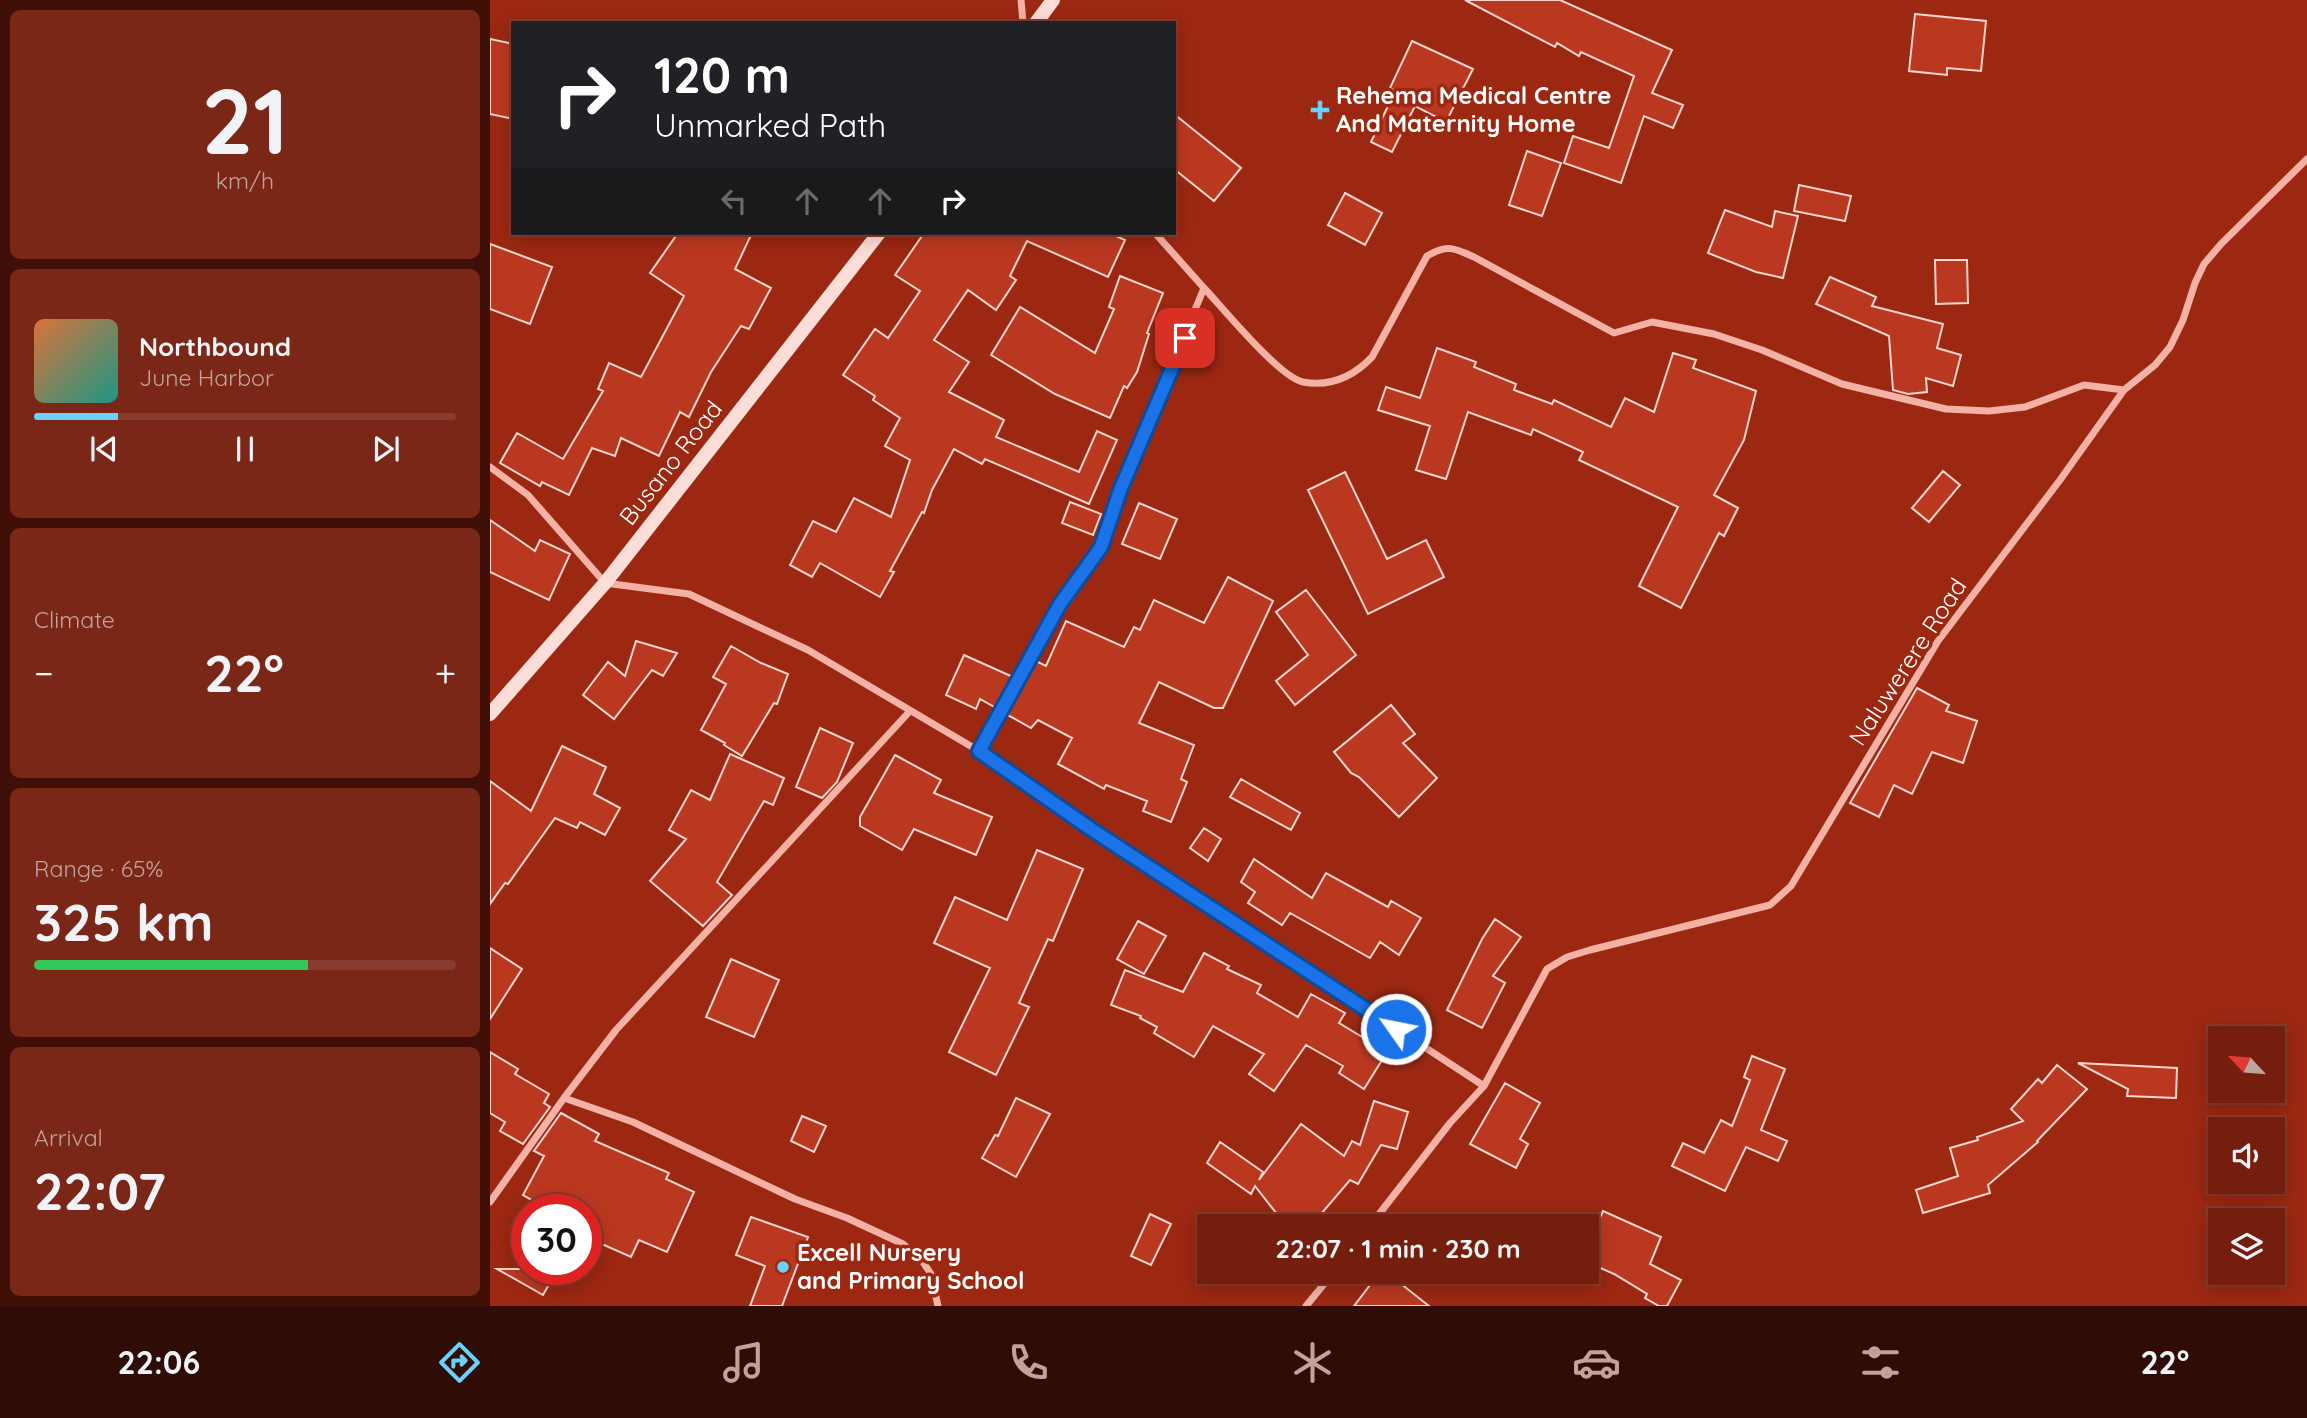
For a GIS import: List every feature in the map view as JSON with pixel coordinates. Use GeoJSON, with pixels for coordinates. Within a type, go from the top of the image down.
{"type":"FeatureCollection","features":[{"type":"Feature","properties":{"kind":"street"},"geometry":{"type":"LineString","coordinates":[[1021,0],[1023,21]]}},
{"type":"Feature","properties":{"kind":"street"},"geometry":{"type":"LineString","coordinates":[[1037,21],[1053,0]]}},
{"type":"Feature","properties":{"kind":"street","name":"Naluwerere Road"},"geometry":{"type":"LineString","coordinates":[[1379,1214],[1450,1123],[1484,1086],[1547,969],[1557,962],[1590,950],[1770,905],[1791,887],[1938,641],[2060,480],[2123,390],[2155,365],[2170,347],[2204,264],[2307,159]]}},
{"type":"Feature","properties":{"kind":"street","name":"Busano Road"},"geometry":{"type":"LineString","coordinates":[[490,714],[605,583],[877,235]]}},
{"type":"Feature","properties":{"kind":"street"},"geometry":{"type":"LineString","coordinates":[[1157,235],[1276,365],[1301,382],[1334,382],[1359,371],[1372,357],[1427,256],[1440,248],[1453,248],[1614,333],[1652,322],[1714,334],[1762,350],[1842,384],[1946,408],[1989,411],[2025,407],[2084,385],[2123,390]]}},
{"type":"Feature","properties":{"kind":"street"},"geometry":{"type":"LineString","coordinates":[[979,751],[1060,604],[1101,547],[1121,488],[1204,288]]}},
{"type":"Feature","properties":{"kind":"street"},"geometry":{"type":"LineString","coordinates":[[490,467],[528,495],[605,583],[689,594],[808,649],[979,751],[1091,829],[1484,1086]]}},
{"type":"Feature","properties":{"kind":"street"},"geometry":{"type":"LineString","coordinates":[[490,1202],[616,1030],[910,711]]}},
{"type":"Feature","properties":{"kind":"street"},"geometry":{"type":"LineString","coordinates":[[564,1098],[633,1122],[795,1199],[847,1218],[904,1244],[921,1259],[931,1274],[938,1306]]}},
{"type":"Feature","properties":{"kind":"street"},"geometry":{"type":"LineString","coordinates":[[1306,1306],[1324,1284]]}},
{"type":"Feature","properties":{"kind":"building"},"geometry":{"type":"Polygon","coordinates":[[[1465,0],[1560,0],[1672,50],[1652,93],[1683,105],[1673,128],[1644,116],[1621,183],[1564,163],[1573,136],[1609,148],[1634,76],[1581,52],[1579,56],[1557,43],[1555,47],[1465,0]]]}},
{"type":"Feature","properties":{"kind":"building"},"geometry":{"type":"Polygon","coordinates":[[[1915,14],[1986,21],[1981,71],[1947,68],[1947,75],[1909,71],[1915,14]]]}},
{"type":"Feature","properties":{"kind":"building"},"geometry":{"type":"Polygon","coordinates":[[[490,39],[511,44],[511,119],[490,114],[490,39]]]}},
{"type":"Feature","properties":{"kind":"building"},"geometry":{"type":"Polygon","coordinates":[[[1412,41],[1473,69],[1446,122],[1415,106],[1392,152],[1371,142],[1395,91],[1390,88],[1412,41]]]}},
{"type":"Feature","properties":{"kind":"building"},"geometry":{"type":"Polygon","coordinates":[[[1176,116],[1241,168],[1214,201],[1176,171],[1176,116]]]}},
{"type":"Feature","properties":{"kind":"building"},"geometry":{"type":"Polygon","coordinates":[[[1527,151],[1561,163],[1542,216],[1509,205],[1527,151]]]}},
{"type":"Feature","properties":{"kind":"building"},"geometry":{"type":"Polygon","coordinates":[[[1799,185],[1851,196],[1845,221],[1794,211],[1799,185]]]}},
{"type":"Feature","properties":{"kind":"building"},"geometry":{"type":"Polygon","coordinates":[[[1345,193],[1382,213],[1365,245],[1328,225],[1345,193]]]}},
{"type":"Feature","properties":{"kind":"building"},"geometry":{"type":"Polygon","coordinates":[[[1725,210],[1772,227],[1775,211],[1798,216],[1783,278],[1756,272],[1708,253],[1725,210]]]}},
{"type":"Feature","properties":{"kind":"building"},"geometry":{"type":"Polygon","coordinates":[[[677,235],[751,235],[735,269],[771,288],[749,329],[741,326],[711,372],[689,417],[680,412],[659,456],[621,438],[615,456],[592,448],[569,495],[542,482],[540,486],[500,463],[517,433],[563,459],[603,391],[598,389],[609,363],[641,377],[684,296],[650,273],[677,235]]]}},
{"type":"Feature","properties":{"kind":"building"},"geometry":{"type":"Polygon","coordinates":[[[923,235],[1114,235],[1125,240],[1108,277],[1027,241],[1010,276],[1016,280],[996,310],[968,290],[934,340],[969,362],[949,392],[1004,420],[996,437],[1079,472],[1097,431],[1117,440],[1089,504],[985,459],[982,464],[954,449],[932,490],[924,513],[922,512],[890,571],[894,572],[880,597],[820,563],[812,577],[790,565],[813,521],[836,532],[854,498],[891,517],[910,460],[885,446],[900,418],[873,400],[875,396],[843,375],[875,329],[888,338],[920,291],[895,275],[923,235]]]}},
{"type":"Feature","properties":{"kind":"building"},"geometry":{"type":"Polygon","coordinates":[[[490,244],[552,267],[530,324],[490,309],[490,244]]]}},
{"type":"Feature","properties":{"kind":"building"},"geometry":{"type":"Polygon","coordinates":[[[1935,260],[1967,260],[1968,303],[1936,304],[1935,260]]]}},
{"type":"Feature","properties":{"kind":"building"},"geometry":{"type":"Polygon","coordinates":[[[1120,276],[1163,293],[1147,333],[1149,334],[1137,372],[1127,388],[1124,386],[1110,418],[1055,394],[991,355],[1020,307],[1095,353],[1114,309],[1109,307],[1120,276]]]}},
{"type":"Feature","properties":{"kind":"building"},"geometry":{"type":"Polygon","coordinates":[[[1830,277],[1876,297],[1872,306],[1943,324],[1937,348],[1961,355],[1953,386],[1926,378],[1927,392],[1908,394],[1893,390],[1889,336],[1816,304],[1830,277]]]}},
{"type":"Feature","properties":{"kind":"building"},"geometry":{"type":"Polygon","coordinates":[[[1437,348],[1476,362],[1474,367],[1516,384],[1514,390],[1552,404],[1554,400],[1611,427],[1625,398],[1654,412],[1673,353],[1696,360],[1693,368],[1756,391],[1744,440],[1714,495],[1738,508],[1724,536],[1719,533],[1681,608],[1639,586],[1678,507],[1579,460],[1583,452],[1533,429],[1531,435],[1468,412],[1446,479],[1416,470],[1430,426],[1378,410],[1386,387],[1420,398],[1437,348]]]}},
{"type":"Feature","properties":{"kind":"building"},"geometry":{"type":"Polygon","coordinates":[[[1943,471],[1960,485],[1929,522],[1912,508],[1943,471]]]}},
{"type":"Feature","properties":{"kind":"building"},"geometry":{"type":"Polygon","coordinates":[[[1345,472],[1387,559],[1426,540],[1444,577],[1368,614],[1308,490],[1345,472]]]}},
{"type":"Feature","properties":{"kind":"building"},"geometry":{"type":"Polygon","coordinates":[[[1070,502],[1101,514],[1093,535],[1062,523],[1070,502]]]}},
{"type":"Feature","properties":{"kind":"building"},"geometry":{"type":"Polygon","coordinates":[[[1139,503],[1177,519],[1160,559],[1122,544],[1139,503]]]}},
{"type":"Feature","properties":{"kind":"building"},"geometry":{"type":"Polygon","coordinates":[[[490,520],[535,551],[540,540],[570,554],[549,600],[490,572],[490,520]]]}},
{"type":"Feature","properties":{"kind":"building"},"geometry":{"type":"Polygon","coordinates":[[[1228,577],[1273,601],[1223,708],[1214,708],[1159,682],[1139,723],[1194,745],[1181,779],[1187,782],[1171,822],[1143,811],[1147,801],[1106,785],[1104,789],[1058,764],[1072,738],[1038,720],[1031,728],[1006,714],[1036,661],[1046,666],[1066,621],[1124,647],[1134,627],[1140,630],[1154,600],[1204,623],[1228,577]]]}},
{"type":"Feature","properties":{"kind":"building"},"geometry":{"type":"Polygon","coordinates":[[[1306,590],[1356,655],[1295,705],[1276,681],[1308,655],[1276,612],[1306,590]]]}},
{"type":"Feature","properties":{"kind":"building"},"geometry":{"type":"Polygon","coordinates":[[[636,641],[677,653],[663,676],[652,670],[614,719],[583,695],[608,662],[625,676],[636,641]]]}},
{"type":"Feature","properties":{"kind":"building"},"geometry":{"type":"Polygon","coordinates":[[[731,646],[788,674],[777,704],[774,703],[742,756],[701,730],[726,684],[713,677],[731,646]]]}},
{"type":"Feature","properties":{"kind":"building"},"geometry":{"type":"Polygon","coordinates":[[[964,655],[1013,677],[996,708],[980,699],[976,709],[946,695],[964,655]]]}},
{"type":"Feature","properties":{"kind":"building"},"geometry":{"type":"Polygon","coordinates":[[[1917,688],[1949,705],[1946,711],[1977,721],[1963,763],[1932,752],[1912,794],[1894,785],[1879,817],[1850,803],[1917,688]]]}},
{"type":"Feature","properties":{"kind":"building"},"geometry":{"type":"Polygon","coordinates":[[[1391,705],[1415,734],[1403,743],[1437,778],[1399,817],[1359,777],[1351,773],[1334,752],[1391,705]]]}},
{"type":"Feature","properties":{"kind":"building"},"geometry":{"type":"Polygon","coordinates":[[[820,728],[853,743],[837,782],[822,798],[796,787],[820,728]]]}},
{"type":"Feature","properties":{"kind":"building"},"geometry":{"type":"Polygon","coordinates":[[[562,746],[606,767],[594,794],[620,808],[605,835],[580,822],[577,828],[555,818],[508,884],[505,883],[490,904],[490,781],[531,811],[562,746]]]}},
{"type":"Feature","properties":{"kind":"building"},"geometry":{"type":"Polygon","coordinates":[[[730,754],[784,778],[773,805],[764,801],[717,882],[732,895],[703,926],[650,881],[686,839],[669,830],[691,790],[710,800],[730,754]]]}},
{"type":"Feature","properties":{"kind":"building"},"geometry":{"type":"Polygon","coordinates":[[[895,755],[941,780],[934,793],[992,817],[976,855],[914,829],[902,850],[860,826],[860,817],[895,755]]]}},
{"type":"Feature","properties":{"kind":"building"},"geometry":{"type":"Polygon","coordinates":[[[1241,779],[1300,813],[1291,830],[1230,797],[1241,779]]]}},
{"type":"Feature","properties":{"kind":"building"},"geometry":{"type":"Polygon","coordinates":[[[1204,828],[1221,839],[1208,861],[1190,848],[1204,828]]]}},
{"type":"Feature","properties":{"kind":"building"},"geometry":{"type":"Polygon","coordinates":[[[1037,850],[1083,869],[1053,941],[1048,939],[1019,1003],[1029,1007],[996,1075],[949,1052],[990,968],[934,943],[955,897],[1007,920],[1037,850]]]}},
{"type":"Feature","properties":{"kind":"building"},"geometry":{"type":"Polygon","coordinates":[[[1254,859],[1312,898],[1326,873],[1388,907],[1391,901],[1421,918],[1399,955],[1380,942],[1370,958],[1290,913],[1282,925],[1248,903],[1255,892],[1241,882],[1254,859]]]}},
{"type":"Feature","properties":{"kind":"building"},"geometry":{"type":"Polygon","coordinates":[[[1495,919],[1521,937],[1493,976],[1505,983],[1482,1028],[1447,1010],[1482,939],[1495,919]]]}},
{"type":"Feature","properties":{"kind":"building"},"geometry":{"type":"Polygon","coordinates":[[[1138,921],[1166,936],[1144,974],[1117,959],[1138,921]]]}},
{"type":"Feature","properties":{"kind":"building"},"geometry":{"type":"Polygon","coordinates":[[[490,948],[522,969],[490,1019],[490,948]]]}},
{"type":"Feature","properties":{"kind":"building"},"geometry":{"type":"Polygon","coordinates":[[[1204,953],[1229,966],[1227,969],[1261,985],[1257,993],[1298,1017],[1311,994],[1345,1013],[1339,1023],[1387,1052],[1364,1089],[1339,1073],[1343,1066],[1306,1045],[1274,1091],[1249,1074],[1264,1054],[1213,1026],[1194,1057],[1154,1033],[1157,1027],[1140,1018],[1141,1016],[1111,1005],[1125,970],[1183,992],[1204,953]]]}},
{"type":"Feature","properties":{"kind":"building"},"geometry":{"type":"Polygon","coordinates":[[[731,959],[779,980],[754,1037],[706,1017],[731,959]]]}},
{"type":"Feature","properties":{"kind":"building"},"geometry":{"type":"Polygon","coordinates":[[[490,1052],[518,1069],[515,1074],[549,1094],[544,1103],[550,1107],[523,1144],[500,1131],[505,1122],[490,1113],[490,1052]]]}},
{"type":"Feature","properties":{"kind":"building"},"geometry":{"type":"Polygon","coordinates":[[[1752,1056],[1785,1069],[1761,1130],[1787,1141],[1778,1161],[1746,1147],[1725,1191],[1672,1166],[1683,1143],[1704,1153],[1721,1120],[1732,1126],[1750,1080],[1744,1077],[1752,1056]]]}},
{"type":"Feature","properties":{"kind":"building"},"geometry":{"type":"Polygon","coordinates":[[[2078,1063],[2177,1068],[2176,1098],[2127,1096],[2128,1089],[2078,1063]]]}},
{"type":"Feature","properties":{"kind":"building"},"geometry":{"type":"Polygon","coordinates":[[[2057,1065],[2087,1089],[2038,1142],[1988,1185],[1990,1193],[1923,1213],[1916,1190],[1958,1176],[1950,1148],[1978,1140],[1977,1137],[2023,1121],[2011,1109],[2038,1079],[2042,1083],[2057,1065]]]}},
{"type":"Feature","properties":{"kind":"building"},"geometry":{"type":"Polygon","coordinates":[[[1505,1083],[1540,1103],[1520,1139],[1528,1144],[1516,1168],[1470,1144],[1505,1083]]]}},
{"type":"Feature","properties":{"kind":"building"},"geometry":{"type":"Polygon","coordinates":[[[1016,1098],[1050,1114],[1016,1177],[982,1158],[995,1135],[998,1136],[1016,1098]]]}},
{"type":"Feature","properties":{"kind":"building"},"geometry":{"type":"Polygon","coordinates":[[[1374,1101],[1408,1112],[1397,1149],[1381,1145],[1358,1184],[1350,1180],[1321,1214],[1277,1214],[1255,1186],[1251,1194],[1207,1163],[1220,1142],[1263,1172],[1259,1180],[1301,1124],[1344,1156],[1352,1141],[1360,1145],[1374,1101]]]}},
{"type":"Feature","properties":{"kind":"building"},"geometry":{"type":"Polygon","coordinates":[[[561,1113],[599,1134],[595,1141],[669,1173],[666,1179],[694,1192],[667,1252],[639,1240],[631,1257],[602,1244],[602,1194],[524,1194],[544,1156],[534,1151],[561,1113]]]}},
{"type":"Feature","properties":{"kind":"building"},"geometry":{"type":"Polygon","coordinates":[[[802,1116],[826,1126],[814,1152],[791,1141],[802,1116]]]}},
{"type":"Feature","properties":{"kind":"building"},"geometry":{"type":"Polygon","coordinates":[[[1603,1211],[1661,1237],[1650,1264],[1681,1280],[1667,1306],[1659,1306],[1645,1298],[1647,1294],[1599,1267],[1599,1220],[1603,1211]]]}},
{"type":"Feature","properties":{"kind":"building"},"geometry":{"type":"Polygon","coordinates":[[[1150,1214],[1171,1224],[1151,1265],[1131,1256],[1150,1214]]]}},
{"type":"Feature","properties":{"kind":"building"},"geometry":{"type":"Polygon","coordinates":[[[751,1217],[808,1237],[782,1306],[750,1306],[765,1266],[736,1255],[751,1217]]]}},
{"type":"Feature","properties":{"kind":"building"},"geometry":{"type":"Polygon","coordinates":[[[497,1269],[511,1269],[511,1277],[497,1269]]]}},
{"type":"Feature","properties":{"kind":"building"},"geometry":{"type":"Polygon","coordinates":[[[1371,1284],[1401,1284],[1429,1306],[1354,1306],[1371,1284]]]}},
{"type":"Feature","properties":{"kind":"building"},"geometry":{"type":"Polygon","coordinates":[[[525,1285],[549,1285],[543,1295],[525,1285]]]}},
{"type":"Feature","properties":{"kind":"place","name":"Rehema Medical Centre And Maternity Home"},"geometry":{"type":"Point","coordinates":[1320,110]}},
{"type":"Feature","properties":{"kind":"place","name":"Excell Nursery and Primary School"},"geometry":{"type":"Point","coordinates":[783,1267]}},
{"type":"Feature","properties":{"kind":"route"},"geometry":{"type":"LineString","coordinates":[[1185,338],[1121,488],[1101,547],[1060,604],[979,751],[1091,829],[1396,1029]]}}]}
